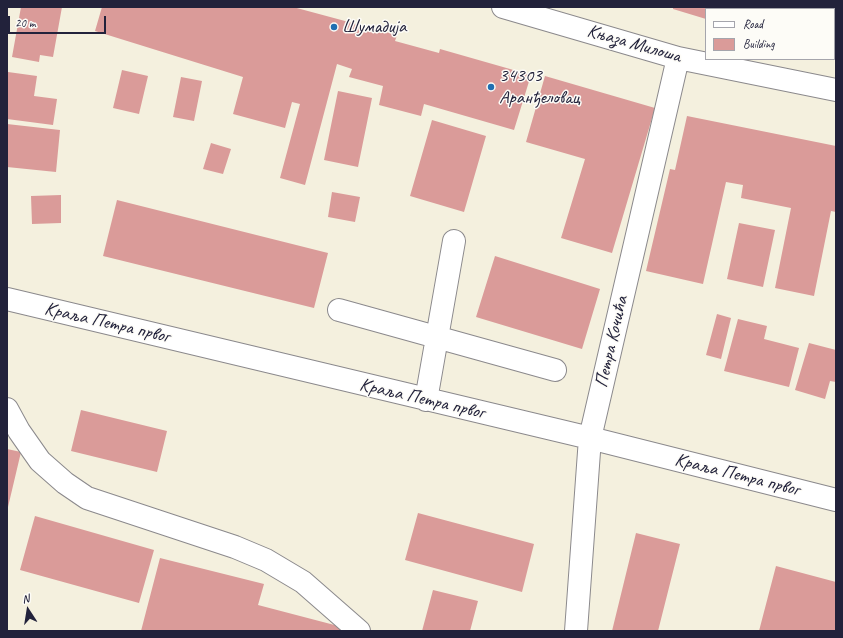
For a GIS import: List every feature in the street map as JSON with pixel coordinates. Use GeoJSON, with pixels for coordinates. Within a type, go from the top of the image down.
{"type":"FeatureCollection","features":[{"type":"Feature","properties":{"kind":"street","name":"Књаза Милоша"},"geometry":{"type":"LineString","coordinates":[[503,7],[678,58],[836,90]]}},
{"type":"Feature","properties":{"kind":"street","name":"Петра Кочића"},"geometry":{"type":"LineString","coordinates":[[576,631],[590,438],[678,58]]}},
{"type":"Feature","properties":{"kind":"street"},"geometry":{"type":"LineString","coordinates":[[426,400],[454,241]]}},
{"type":"Feature","properties":{"kind":"street","name":"Краља Петра првог"},"geometry":{"type":"LineString","coordinates":[[8,303],[590,438],[836,500]]}},
{"type":"Feature","properties":{"kind":"street"},"geometry":{"type":"LineString","coordinates":[[339,310],[555,370]]}},
{"type":"Feature","properties":{"kind":"street"},"geometry":{"type":"LineString","coordinates":[[7,409],[19,431],[40,461],[65,483],[87,498],[235,547],[266,560],[302,582],[359,631]]}},
{"type":"Feature","properties":{"kind":"building"},"geometry":{"type":"Polygon","coordinates":[[[21,7],[62,7],[53,57],[40,55],[39,62],[12,57],[21,7]]]}},
{"type":"Feature","properties":{"kind":"building"},"geometry":{"type":"Polygon","coordinates":[[[102,7],[293,7],[397,35],[395,41],[439,53],[440,49],[531,75],[514,130],[424,104],[421,116],[379,105],[383,86],[349,77],[352,69],[337,64],[305,185],[280,178],[300,104],[292,102],[285,128],[233,114],[243,77],[95,31],[102,7]]]}},
{"type":"Feature","properties":{"kind":"building"},"geometry":{"type":"Polygon","coordinates":[[[673,7],[826,7],[705,8],[705,19],[673,9],[673,7]]]}},
{"type":"Feature","properties":{"kind":"building"},"geometry":{"type":"Polygon","coordinates":[[[835,17],[836,17],[835,53],[835,17]]]}},
{"type":"Feature","properties":{"kind":"building"},"geometry":{"type":"Polygon","coordinates":[[[122,70],[148,76],[139,114],[113,108],[122,70]]]}},
{"type":"Feature","properties":{"kind":"building"},"geometry":{"type":"Polygon","coordinates":[[[8,72],[37,76],[34,96],[57,99],[53,125],[7,119],[8,72]]]}},
{"type":"Feature","properties":{"kind":"building"},"geometry":{"type":"Polygon","coordinates":[[[545,76],[655,108],[612,253],[561,238],[585,159],[526,142],[545,76]]]}},
{"type":"Feature","properties":{"kind":"building"},"geometry":{"type":"Polygon","coordinates":[[[181,77],[202,81],[194,121],[173,117],[181,77]]]}},
{"type":"Feature","properties":{"kind":"building"},"geometry":{"type":"Polygon","coordinates":[[[338,91],[372,98],[358,167],[324,160],[338,91]]]}},
{"type":"Feature","properties":{"kind":"building"},"geometry":{"type":"Polygon","coordinates":[[[687,116],[836,146],[836,212],[831,211],[814,296],[775,288],[791,208],[741,198],[743,185],[726,182],[703,284],[646,271],[670,169],[675,170],[687,116]]]}},
{"type":"Feature","properties":{"kind":"building"},"geometry":{"type":"Polygon","coordinates":[[[432,120],[486,136],[464,212],[410,196],[432,120]]]}},
{"type":"Feature","properties":{"kind":"building"},"geometry":{"type":"Polygon","coordinates":[[[7,124],[60,130],[56,172],[7,167],[7,124]]]}},
{"type":"Feature","properties":{"kind":"building"},"geometry":{"type":"Polygon","coordinates":[[[211,143],[231,149],[223,174],[203,169],[211,143]]]}},
{"type":"Feature","properties":{"kind":"building"},"geometry":{"type":"Polygon","coordinates":[[[332,192],[360,197],[355,222],[328,217],[332,192]]]}},
{"type":"Feature","properties":{"kind":"building"},"geometry":{"type":"Polygon","coordinates":[[[61,195],[61,223],[32,224],[31,196],[61,195]]]}},
{"type":"Feature","properties":{"kind":"building"},"geometry":{"type":"Polygon","coordinates":[[[117,200],[328,253],[314,308],[103,256],[117,200]]]}},
{"type":"Feature","properties":{"kind":"building"},"geometry":{"type":"Polygon","coordinates":[[[739,223],[775,230],[763,287],[727,279],[739,223]]]}},
{"type":"Feature","properties":{"kind":"building"},"geometry":{"type":"Polygon","coordinates":[[[495,256],[600,289],[582,349],[476,317],[495,256]]]}},
{"type":"Feature","properties":{"kind":"building"},"geometry":{"type":"Polygon","coordinates":[[[717,314],[731,318],[721,359],[706,355],[717,314]]]}},
{"type":"Feature","properties":{"kind":"building"},"geometry":{"type":"Polygon","coordinates":[[[738,319],[767,326],[764,339],[799,348],[789,387],[724,371],[738,319]]]}},
{"type":"Feature","properties":{"kind":"building"},"geometry":{"type":"Polygon","coordinates":[[[809,343],[836,350],[836,382],[830,381],[825,399],[795,390],[809,343]]]}},
{"type":"Feature","properties":{"kind":"building"},"geometry":{"type":"Polygon","coordinates":[[[81,410],[167,431],[157,472],[71,451],[81,410]]]}},
{"type":"Feature","properties":{"kind":"building"},"geometry":{"type":"Polygon","coordinates":[[[7,449],[21,452],[8,507],[7,507],[7,449]]]}},
{"type":"Feature","properties":{"kind":"building"},"geometry":{"type":"Polygon","coordinates":[[[418,513],[534,544],[522,592],[405,560],[418,513]]]}},
{"type":"Feature","properties":{"kind":"building"},"geometry":{"type":"Polygon","coordinates":[[[35,516],[154,550],[139,603],[20,570],[35,516]]]}},
{"type":"Feature","properties":{"kind":"building"},"geometry":{"type":"Polygon","coordinates":[[[636,533],[680,544],[658,631],[612,631],[636,533]]]}},
{"type":"Feature","properties":{"kind":"building"},"geometry":{"type":"Polygon","coordinates":[[[160,558],[264,584],[258,605],[342,627],[341,631],[141,631],[160,558]]]}},
{"type":"Feature","properties":{"kind":"building"},"geometry":{"type":"Polygon","coordinates":[[[776,566],[836,582],[836,631],[759,631],[776,566]]]}},
{"type":"Feature","properties":{"kind":"building"},"geometry":{"type":"Polygon","coordinates":[[[433,590],[478,601],[470,631],[422,631],[433,590]]]}},
{"type":"Feature","properties":{"kind":"place","name":"Шумадија"},"geometry":{"type":"Point","coordinates":[334,27]}},
{"type":"Feature","properties":{"kind":"place","name":"34303 Аранђеловац"},"geometry":{"type":"Point","coordinates":[491,87]}}]}
